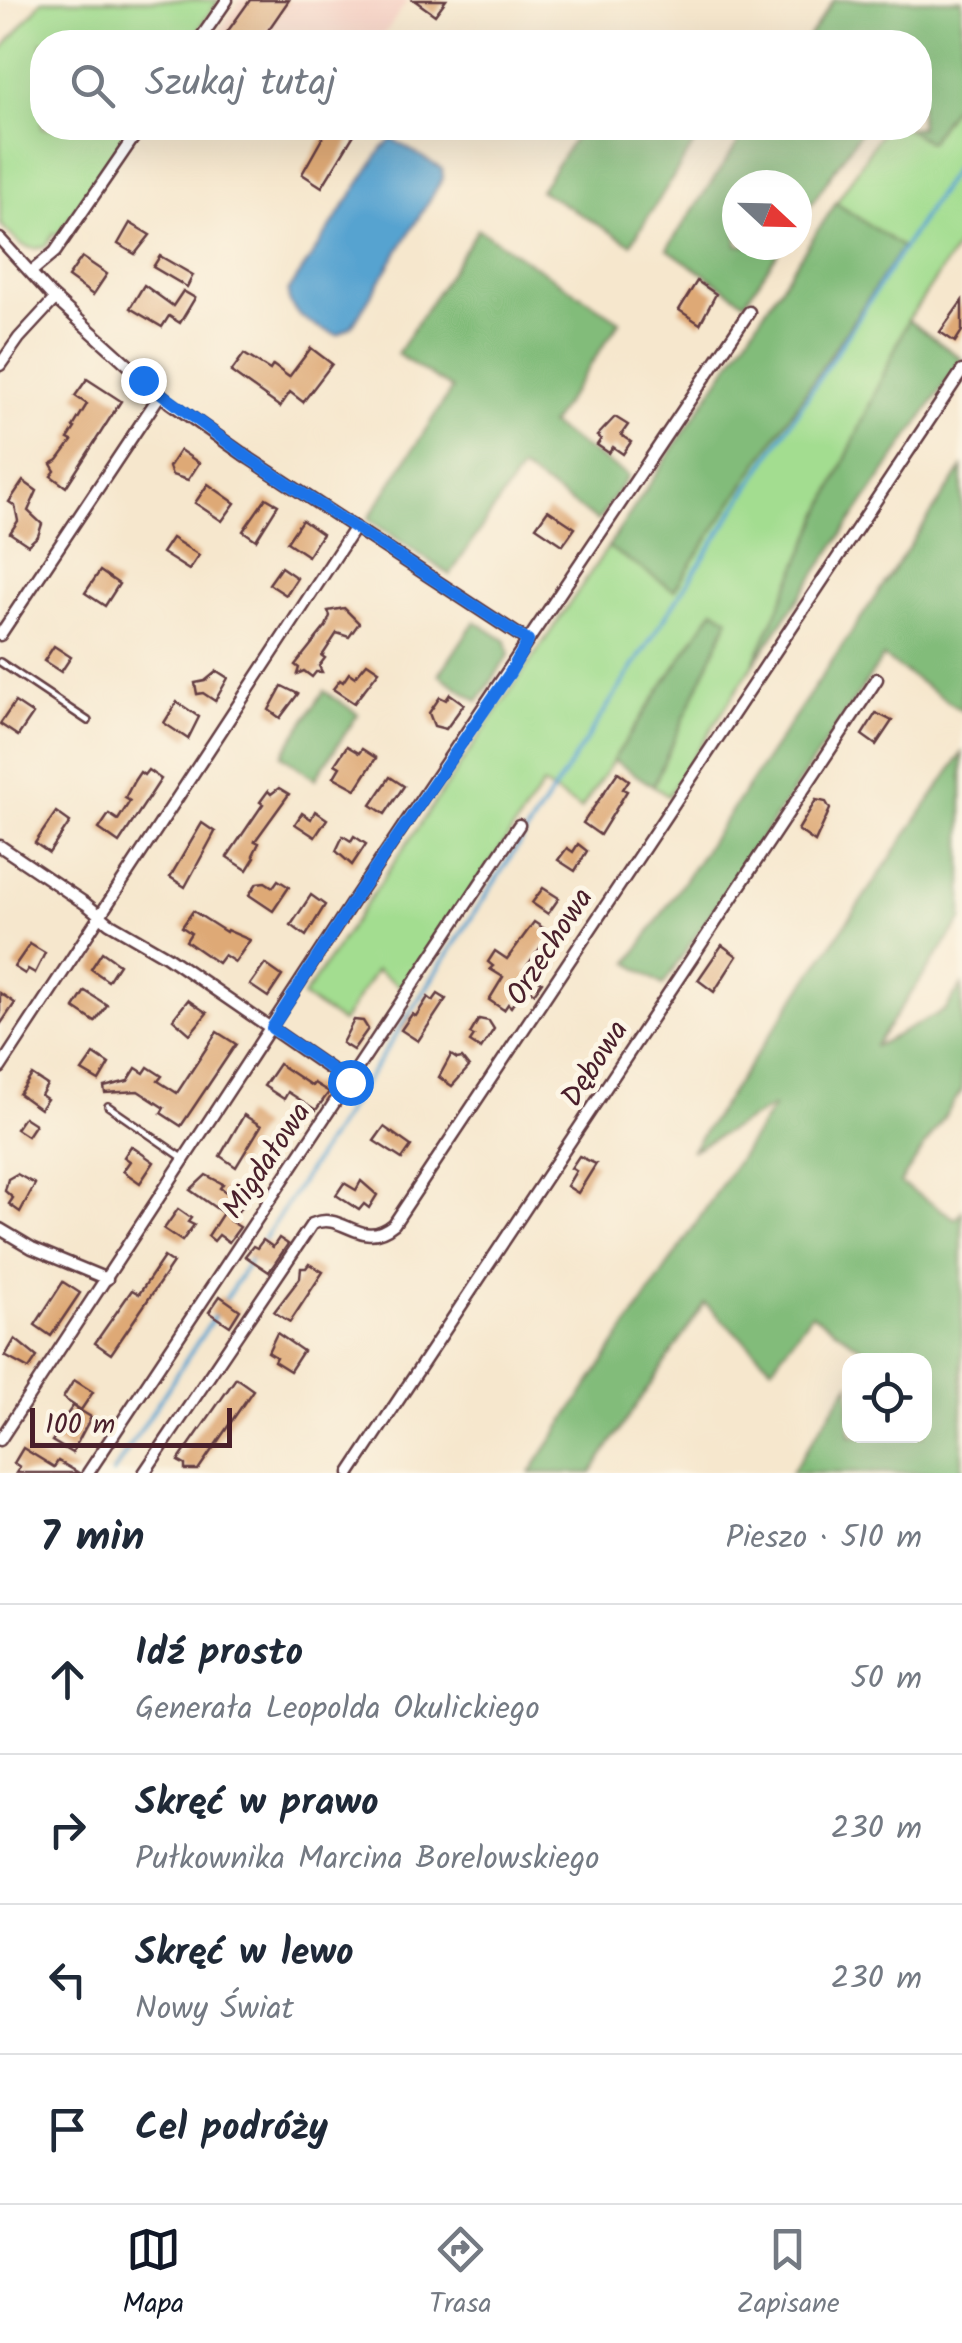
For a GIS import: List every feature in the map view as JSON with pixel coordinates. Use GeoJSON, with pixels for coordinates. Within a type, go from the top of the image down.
{"type":"FeatureCollection","features":[{"type":"Feature","properties":{"kind":"street"},"geometry":{"type":"LineString","coordinates":[[207,30],[228,0]]}},
{"type":"Feature","properties":{"kind":"street"},"geometry":{"type":"LineString","coordinates":[[31,272],[55,252],[132,140]]}},
{"type":"Feature","properties":{"kind":"street"},"geometry":{"type":"LineString","coordinates":[[0,240],[56,299],[160,394],[266,469],[528,641]]}},
{"type":"Feature","properties":{"kind":"street"},"geometry":{"type":"LineString","coordinates":[[0,364],[56,299]]}},
{"type":"Feature","properties":{"kind":"street"},"geometry":{"type":"LineString","coordinates":[[0,1440],[355,898],[510,673],[749,312]]}},
{"type":"Feature","properties":{"kind":"street","name":"Orzechowa"},"geometry":{"type":"LineString","coordinates":[[144,1473],[312,1224],[330,1220],[366,1235],[376,1235],[394,1224],[962,371]]}},
{"type":"Feature","properties":{"kind":"street"},"geometry":{"type":"LineString","coordinates":[[0,635],[160,394]]}},
{"type":"Feature","properties":{"kind":"street"},"geometry":{"type":"LineString","coordinates":[[0,1068],[356,527]]}},
{"type":"Feature","properties":{"kind":"street","name":"Dębowa"},"geometry":{"type":"LineString","coordinates":[[350,1473],[878,680]]}},
{"type":"Feature","properties":{"kind":"street","name":"Migdałowa"},"geometry":{"type":"LineString","coordinates":[[88,1473],[519,825]]}},
{"type":"Feature","properties":{"kind":"street"},"geometry":{"type":"LineString","coordinates":[[0,846],[350,1082]]}},
{"type":"Feature","properties":{"kind":"street"},"geometry":{"type":"LineString","coordinates":[[0,1229],[32,1248],[107,1279]]}},
{"type":"Feature","properties":{"kind":"lane"},"geometry":{"type":"LineString","coordinates":[[0,662],[88,720]]}},
{"type":"Feature","properties":{"kind":"lane"},"geometry":{"type":"LineString","coordinates":[[108,1106],[183,1158]]}},
{"type":"Feature","properties":{"kind":"shaded area"},"geometry":{"type":"Polygon","coordinates":[[[241,0],[408,0],[387,30],[220,30],[241,0]]]}},
{"type":"Feature","properties":{"kind":"green space"},"geometry":{"type":"Polygon","coordinates":[[[43,0],[219,0],[198,30],[30,30],[30,140],[124,140],[58,235],[54,233],[46,246],[38,248],[20,243],[0,224],[0,52],[43,0]]]}},
{"type":"Feature","properties":{"kind":"green space"},"geometry":{"type":"Polygon","coordinates":[[[834,0],[962,0],[962,94],[932,138],[932,30],[813,30],[834,0]]]}},
{"type":"Feature","properties":{"kind":"green space"},"geometry":{"type":"Polygon","coordinates":[[[962,94],[962,239],[908,320],[753,665],[668,796],[653,786],[728,620],[714,609],[581,809],[543,785],[406,990],[376,970],[342,1022],[303,997],[608,547],[674,589],[902,248],[836,203],[876,140],[929,142],[962,94]]]}},
{"type":"Feature","properties":{"kind":"green space"},"geometry":{"type":"Polygon","coordinates":[[[573,140],[696,140],[631,244],[540,190],[573,140]]]}},
{"type":"Feature","properties":{"kind":"green space"},"geometry":{"type":"Polygon","coordinates":[[[740,140],[855,140],[812,203],[812,170],[722,170],[722,260],[773,260],[745,302],[667,249],[740,140]]]}},
{"type":"Feature","properties":{"kind":"green space"},"geometry":{"type":"Polygon","coordinates":[[[836,203],[902,247],[674,590],[608,547],[798,260],[812,260],[812,239],[836,203]]]}},
{"type":"Feature","properties":{"kind":"green space"},"geometry":{"type":"Polygon","coordinates":[[[478,229],[620,321],[550,425],[628,476],[598,521],[521,469],[450,575],[368,519],[452,389],[397,354],[478,229]]]}},
{"type":"Feature","properties":{"kind":"green space"},"geometry":{"type":"Polygon","coordinates":[[[908,320],[962,359],[753,665],[908,320]]]}},
{"type":"Feature","properties":{"kind":"green space"},"geometry":{"type":"Polygon","coordinates":[[[962,468],[962,711],[883,657],[663,985],[629,963],[962,468]]]}},
{"type":"Feature","properties":{"kind":"green space"},"geometry":{"type":"Polygon","coordinates":[[[714,609],[729,619],[653,786],[613,760],[714,609]]]}},
{"type":"Feature","properties":{"kind":"green space"},"geometry":{"type":"Polygon","coordinates":[[[475,621],[506,641],[509,655],[478,701],[439,675],[475,621]]]}},
{"type":"Feature","properties":{"kind":"green space"},"geometry":{"type":"Polygon","coordinates":[[[324,691],[358,714],[315,779],[282,755],[324,691]]]}},
{"type":"Feature","properties":{"kind":"green space"},"geometry":{"type":"Polygon","coordinates":[[[962,753],[962,920],[874,1047],[945,1010],[962,985],[962,1090],[900,1183],[956,1219],[962,1211],[962,1473],[791,1473],[842,1395],[842,1443],[932,1443],[932,1353],[870,1353],[811,1314],[772,1367],[705,1303],[591,1473],[530,1473],[774,1106],[691,1151],[962,753]]]}},
{"type":"Feature","properties":{"kind":"water"},"geometry":{"type":"Polygon","coordinates":[[[394,140],[442,169],[443,178],[352,326],[338,335],[298,314],[288,292],[382,149],[394,140]]]}},
{"type":"Feature","properties":{"kind":"building"},"geometry":{"type":"Polygon","coordinates":[[[250,0],[289,0],[268,30],[229,30],[250,0]]]}},
{"type":"Feature","properties":{"kind":"building"},"geometry":{"type":"Polygon","coordinates":[[[414,0],[446,0],[435,15],[414,0]]]}},
{"type":"Feature","properties":{"kind":"building"},"geometry":{"type":"Polygon","coordinates":[[[321,140],[351,140],[322,187],[302,174],[321,140]]]}},
{"type":"Feature","properties":{"kind":"building"},"geometry":{"type":"Polygon","coordinates":[[[130,223],[150,235],[135,254],[118,244],[130,223]]]}},
{"type":"Feature","properties":{"kind":"building"},"geometry":{"type":"Polygon","coordinates":[[[160,256],[193,275],[187,287],[153,267],[160,256]]]}},
{"type":"Feature","properties":{"kind":"building"},"geometry":{"type":"Polygon","coordinates":[[[82,257],[107,274],[93,295],[68,277],[82,257]]]}},
{"type":"Feature","properties":{"kind":"building"},"geometry":{"type":"Polygon","coordinates":[[[697,281],[716,294],[700,324],[679,310],[697,281]]]}},
{"type":"Feature","properties":{"kind":"building"},"geometry":{"type":"Polygon","coordinates":[[[144,285],[173,306],[183,291],[195,298],[180,323],[169,316],[162,327],[130,308],[144,285]]]}},
{"type":"Feature","properties":{"kind":"building"},"geometry":{"type":"Polygon","coordinates":[[[962,301],[962,331],[955,342],[940,332],[962,301]]]}},
{"type":"Feature","properties":{"kind":"building"},"geometry":{"type":"Polygon","coordinates":[[[311,348],[332,364],[303,402],[290,392],[280,407],[231,372],[244,354],[270,370],[273,365],[289,377],[311,348]]]}},
{"type":"Feature","properties":{"kind":"building"},"geometry":{"type":"Polygon","coordinates":[[[87,379],[121,401],[66,487],[51,476],[55,471],[51,464],[72,441],[68,439],[87,404],[75,396],[87,379]]]}},
{"type":"Feature","properties":{"kind":"building"},"geometry":{"type":"Polygon","coordinates":[[[615,417],[628,425],[621,435],[631,442],[623,454],[613,447],[609,453],[597,445],[601,439],[597,436],[615,417]]]}},
{"type":"Feature","properties":{"kind":"building"},"geometry":{"type":"Polygon","coordinates":[[[180,450],[199,463],[188,480],[172,475],[169,467],[180,450]]]}},
{"type":"Feature","properties":{"kind":"building"},"geometry":{"type":"Polygon","coordinates":[[[23,481],[37,491],[28,511],[42,524],[38,536],[28,545],[10,533],[18,521],[15,506],[9,502],[23,481]]]}},
{"type":"Feature","properties":{"kind":"building"},"geometry":{"type":"Polygon","coordinates":[[[208,484],[235,503],[222,521],[195,503],[208,484]]]}},
{"type":"Feature","properties":{"kind":"building"},"geometry":{"type":"Polygon","coordinates":[[[266,498],[278,505],[256,540],[243,531],[266,498]]]}},
{"type":"Feature","properties":{"kind":"building"},"geometry":{"type":"Polygon","coordinates":[[[548,510],[575,528],[563,545],[536,527],[548,510]]]}},
{"type":"Feature","properties":{"kind":"building"},"geometry":{"type":"Polygon","coordinates":[[[302,520],[322,534],[308,556],[287,542],[302,520]]]}},
{"type":"Feature","properties":{"kind":"building"},"geometry":{"type":"Polygon","coordinates":[[[172,538],[199,555],[189,570],[162,553],[172,538]]]}},
{"type":"Feature","properties":{"kind":"building"},"geometry":{"type":"Polygon","coordinates":[[[281,567],[297,578],[286,595],[269,584],[281,567]]]}},
{"type":"Feature","properties":{"kind":"building"},"geometry":{"type":"Polygon","coordinates":[[[100,571],[119,584],[105,606],[85,593],[100,571]]]}},
{"type":"Feature","properties":{"kind":"building"},"geometry":{"type":"Polygon","coordinates":[[[344,608],[359,623],[349,637],[337,633],[322,656],[322,672],[312,677],[304,671],[297,674],[299,668],[295,665],[326,626],[328,611],[344,608]]]}},
{"type":"Feature","properties":{"kind":"building"},"geometry":{"type":"Polygon","coordinates":[[[54,646],[71,657],[61,672],[44,661],[54,646]]]}},
{"type":"Feature","properties":{"kind":"building"},"geometry":{"type":"Polygon","coordinates":[[[367,663],[379,671],[354,703],[333,689],[349,673],[355,677],[367,663]]]}},
{"type":"Feature","properties":{"kind":"building"},"geometry":{"type":"Polygon","coordinates":[[[217,671],[228,678],[215,701],[203,693],[197,694],[195,683],[205,681],[217,671]]]}},
{"type":"Feature","properties":{"kind":"building"},"geometry":{"type":"Polygon","coordinates":[[[282,686],[298,694],[280,718],[269,710],[282,686]]]}},
{"type":"Feature","properties":{"kind":"building"},"geometry":{"type":"Polygon","coordinates":[[[450,694],[464,704],[446,729],[434,726],[429,713],[440,697],[446,700],[450,694]]]}},
{"type":"Feature","properties":{"kind":"building"},"geometry":{"type":"Polygon","coordinates":[[[15,702],[33,714],[18,736],[0,724],[15,702]]]}},
{"type":"Feature","properties":{"kind":"building"},"geometry":{"type":"Polygon","coordinates":[[[177,702],[199,717],[188,739],[164,723],[177,702]]]}},
{"type":"Feature","properties":{"kind":"building"},"geometry":{"type":"Polygon","coordinates":[[[876,713],[892,721],[876,745],[862,735],[876,713]]]}},
{"type":"Feature","properties":{"kind":"building"},"geometry":{"type":"Polygon","coordinates":[[[347,746],[376,758],[356,789],[334,777],[340,767],[335,764],[347,746]]]}},
{"type":"Feature","properties":{"kind":"building"},"geometry":{"type":"Polygon","coordinates":[[[148,770],[161,779],[119,843],[99,829],[109,814],[118,820],[130,801],[125,798],[134,781],[140,772],[144,775],[148,770]]]}},
{"type":"Feature","properties":{"kind":"building"},"geometry":{"type":"Polygon","coordinates":[[[618,772],[629,780],[623,789],[627,791],[600,835],[583,823],[618,772]]]}},
{"type":"Feature","properties":{"kind":"building"},"geometry":{"type":"Polygon","coordinates":[[[390,777],[404,786],[385,814],[371,805],[390,777]]]}},
{"type":"Feature","properties":{"kind":"building"},"geometry":{"type":"Polygon","coordinates":[[[279,788],[289,794],[255,841],[259,843],[247,870],[227,857],[268,791],[271,794],[279,788]]]}},
{"type":"Feature","properties":{"kind":"building"},"geometry":{"type":"Polygon","coordinates":[[[816,800],[826,802],[830,809],[815,842],[798,830],[816,800]]]}},
{"type":"Feature","properties":{"kind":"building"},"geometry":{"type":"Polygon","coordinates":[[[315,811],[327,819],[315,837],[295,824],[302,813],[311,819],[315,811]]]}},
{"type":"Feature","properties":{"kind":"building"},"geometry":{"type":"Polygon","coordinates":[[[56,812],[70,822],[49,853],[35,843],[56,812]]]}},
{"type":"Feature","properties":{"kind":"building"},"geometry":{"type":"Polygon","coordinates":[[[202,823],[215,832],[185,887],[170,877],[202,823]]]}},
{"type":"Feature","properties":{"kind":"building"},"geometry":{"type":"Polygon","coordinates":[[[343,836],[351,841],[354,836],[366,844],[352,865],[336,851],[343,836]]]}},
{"type":"Feature","properties":{"kind":"building"},"geometry":{"type":"Polygon","coordinates":[[[578,844],[587,851],[575,871],[558,860],[567,848],[573,852],[578,844]]]}},
{"type":"Feature","properties":{"kind":"building"},"geometry":{"type":"Polygon","coordinates":[[[278,880],[289,887],[273,911],[249,895],[257,883],[273,887],[278,880]]]}},
{"type":"Feature","properties":{"kind":"building"},"geometry":{"type":"Polygon","coordinates":[[[543,888],[559,898],[548,914],[532,903],[543,888]]]}},
{"type":"Feature","properties":{"kind":"building"},"geometry":{"type":"Polygon","coordinates":[[[311,895],[325,905],[306,936],[291,925],[311,895]]]}},
{"type":"Feature","properties":{"kind":"building"},"geometry":{"type":"Polygon","coordinates":[[[193,911],[226,932],[250,940],[235,962],[224,955],[218,963],[186,941],[191,933],[182,927],[193,911]]]}},
{"type":"Feature","properties":{"kind":"building"},"geometry":{"type":"Polygon","coordinates":[[[534,922],[551,933],[524,970],[542,982],[534,993],[525,986],[511,1007],[508,1004],[504,1010],[489,1000],[503,977],[490,969],[493,966],[488,962],[495,951],[507,959],[534,922]]]}},
{"type":"Feature","properties":{"kind":"building"},"geometry":{"type":"Polygon","coordinates":[[[30,944],[45,953],[35,973],[28,969],[25,974],[14,967],[30,944]]]}},
{"type":"Feature","properties":{"kind":"building"},"geometry":{"type":"Polygon","coordinates":[[[722,945],[737,956],[714,992],[698,980],[722,945]]]}},
{"type":"Feature","properties":{"kind":"building"},"geometry":{"type":"Polygon","coordinates":[[[102,952],[119,964],[108,981],[91,969],[102,952]]]}},
{"type":"Feature","properties":{"kind":"building"},"geometry":{"type":"Polygon","coordinates":[[[265,964],[282,976],[268,997],[250,985],[265,964]]]}},
{"type":"Feature","properties":{"kind":"building"},"geometry":{"type":"Polygon","coordinates":[[[85,991],[107,1005],[95,1022],[74,1008],[85,991]]]}},
{"type":"Feature","properties":{"kind":"building"},"geometry":{"type":"Polygon","coordinates":[[[0,993],[15,1003],[0,1025],[0,993]]]}},
{"type":"Feature","properties":{"kind":"building"},"geometry":{"type":"Polygon","coordinates":[[[438,994],[446,999],[418,1041],[401,1030],[428,997],[433,1001],[438,994]]]}},
{"type":"Feature","properties":{"kind":"building"},"geometry":{"type":"Polygon","coordinates":[[[188,1000],[207,1013],[190,1034],[173,1019],[188,1000]]]}},
{"type":"Feature","properties":{"kind":"building"},"geometry":{"type":"Polygon","coordinates":[[[479,1019],[489,1021],[494,1029],[481,1049],[470,1042],[479,1019]]]}},
{"type":"Feature","properties":{"kind":"building"},"geometry":{"type":"Polygon","coordinates":[[[354,1020],[363,1021],[368,1029],[353,1050],[342,1043],[354,1020]]]}},
{"type":"Feature","properties":{"kind":"building"},"geometry":{"type":"Polygon","coordinates":[[[217,1032],[236,1044],[181,1126],[161,1113],[164,1108],[138,1091],[105,1093],[104,1087],[128,1081],[136,1068],[144,1073],[148,1067],[162,1076],[158,1081],[177,1093],[217,1032]]]}},
{"type":"Feature","properties":{"kind":"building"},"geometry":{"type":"Polygon","coordinates":[[[94,1054],[109,1064],[99,1081],[82,1071],[94,1054]]]}},
{"type":"Feature","properties":{"kind":"building"},"geometry":{"type":"Polygon","coordinates":[[[451,1055],[462,1058],[469,1067],[452,1086],[439,1077],[451,1055]]]}},
{"type":"Feature","properties":{"kind":"building"},"geometry":{"type":"Polygon","coordinates":[[[279,1064],[312,1086],[314,1083],[329,1092],[316,1110],[288,1092],[284,1099],[264,1086],[279,1064]]]}},
{"type":"Feature","properties":{"kind":"building"},"geometry":{"type":"Polygon","coordinates":[[[32,1075],[47,1085],[41,1095],[47,1099],[40,1109],[19,1094],[32,1075]]]}},
{"type":"Feature","properties":{"kind":"building"},"geometry":{"type":"Polygon","coordinates":[[[244,1115],[261,1126],[236,1167],[220,1156],[244,1115]]]}},
{"type":"Feature","properties":{"kind":"building"},"geometry":{"type":"Polygon","coordinates":[[[24,1117],[35,1124],[27,1136],[16,1129],[24,1117]]]}},
{"type":"Feature","properties":{"kind":"building"},"geometry":{"type":"Polygon","coordinates":[[[384,1127],[411,1146],[402,1159],[374,1141],[384,1127]]]}},
{"type":"Feature","properties":{"kind":"building"},"geometry":{"type":"Polygon","coordinates":[[[131,1146],[154,1162],[140,1183],[123,1171],[130,1161],[124,1157],[131,1146]]]}},
{"type":"Feature","properties":{"kind":"building"},"geometry":{"type":"Polygon","coordinates":[[[579,1156],[596,1164],[578,1193],[567,1186],[579,1156]]]}},
{"type":"Feature","properties":{"kind":"building"},"geometry":{"type":"Polygon","coordinates":[[[17,1174],[35,1184],[20,1212],[9,1204],[13,1198],[5,1191],[8,1179],[17,1174]]]}},
{"type":"Feature","properties":{"kind":"building"},"geometry":{"type":"Polygon","coordinates":[[[206,1175],[223,1184],[220,1188],[244,1204],[230,1221],[240,1227],[229,1242],[219,1235],[214,1241],[208,1236],[223,1213],[190,1190],[206,1175]]]}},
{"type":"Feature","properties":{"kind":"building"},"geometry":{"type":"Polygon","coordinates":[[[361,1181],[377,1195],[369,1208],[364,1204],[359,1210],[336,1195],[344,1183],[356,1190],[361,1181]]]}},
{"type":"Feature","properties":{"kind":"building"},"geometry":{"type":"Polygon","coordinates":[[[178,1209],[194,1225],[182,1241],[164,1229],[178,1209]]]}},
{"type":"Feature","properties":{"kind":"building"},"geometry":{"type":"Polygon","coordinates":[[[279,1238],[288,1244],[269,1272],[245,1256],[263,1240],[273,1247],[279,1238]]]}},
{"type":"Feature","properties":{"kind":"building"},"geometry":{"type":"Polygon","coordinates":[[[164,1257],[173,1263],[111,1354],[95,1343],[132,1290],[139,1294],[164,1257]]]}},
{"type":"Feature","properties":{"kind":"building"},"geometry":{"type":"Polygon","coordinates":[[[309,1264],[323,1272],[290,1322],[274,1312],[300,1278],[301,1268],[309,1264]]]}},
{"type":"Feature","properties":{"kind":"building"},"geometry":{"type":"Polygon","coordinates":[[[63,1282],[80,1293],[51,1336],[35,1325],[63,1282]]]}},
{"type":"Feature","properties":{"kind":"building"},"geometry":{"type":"Polygon","coordinates":[[[220,1296],[240,1310],[230,1326],[209,1312],[220,1296]]]}},
{"type":"Feature","properties":{"kind":"building"},"geometry":{"type":"Polygon","coordinates":[[[277,1333],[303,1351],[290,1371],[268,1352],[277,1333]]]}},
{"type":"Feature","properties":{"kind":"building"},"geometry":{"type":"Polygon","coordinates":[[[15,1339],[37,1357],[29,1369],[5,1356],[15,1339]]]}},
{"type":"Feature","properties":{"kind":"building"},"geometry":{"type":"Polygon","coordinates":[[[236,1378],[253,1390],[198,1470],[185,1470],[185,1465],[178,1461],[236,1378]]]}},
{"type":"Feature","properties":{"kind":"building"},"geometry":{"type":"Polygon","coordinates":[[[74,1380],[93,1392],[81,1410],[63,1398],[74,1380]]]}},
{"type":"Feature","properties":{"kind":"building"},"geometry":{"type":"Polygon","coordinates":[[[73,1406],[91,1417],[72,1453],[52,1441],[73,1406]]]}},
{"type":"Feature","properties":{"kind":"building"},"geometry":{"type":"Polygon","coordinates":[[[23,1448],[54,1467],[58,1461],[79,1473],[16,1473],[20,1467],[14,1463],[23,1448]]]}},
{"type":"Feature","properties":{"kind":"waterway"},"geometry":{"type":"LineString","coordinates":[[263,1241],[962,157]]}},
{"type":"Feature","properties":{"kind":"waterway"},"geometry":{"type":"LineString","coordinates":[[225,1300],[252,1257]]}},
{"type":"Feature","properties":{"kind":"waterway"},"geometry":{"type":"LineString","coordinates":[[113,1473],[217,1312]]}},
{"type":"Feature","properties":{"kind":"route"},"geometry":{"type":"LineString","coordinates":[[143,380],[250,459],[528,641],[272,1028],[350,1082]]}}]}
